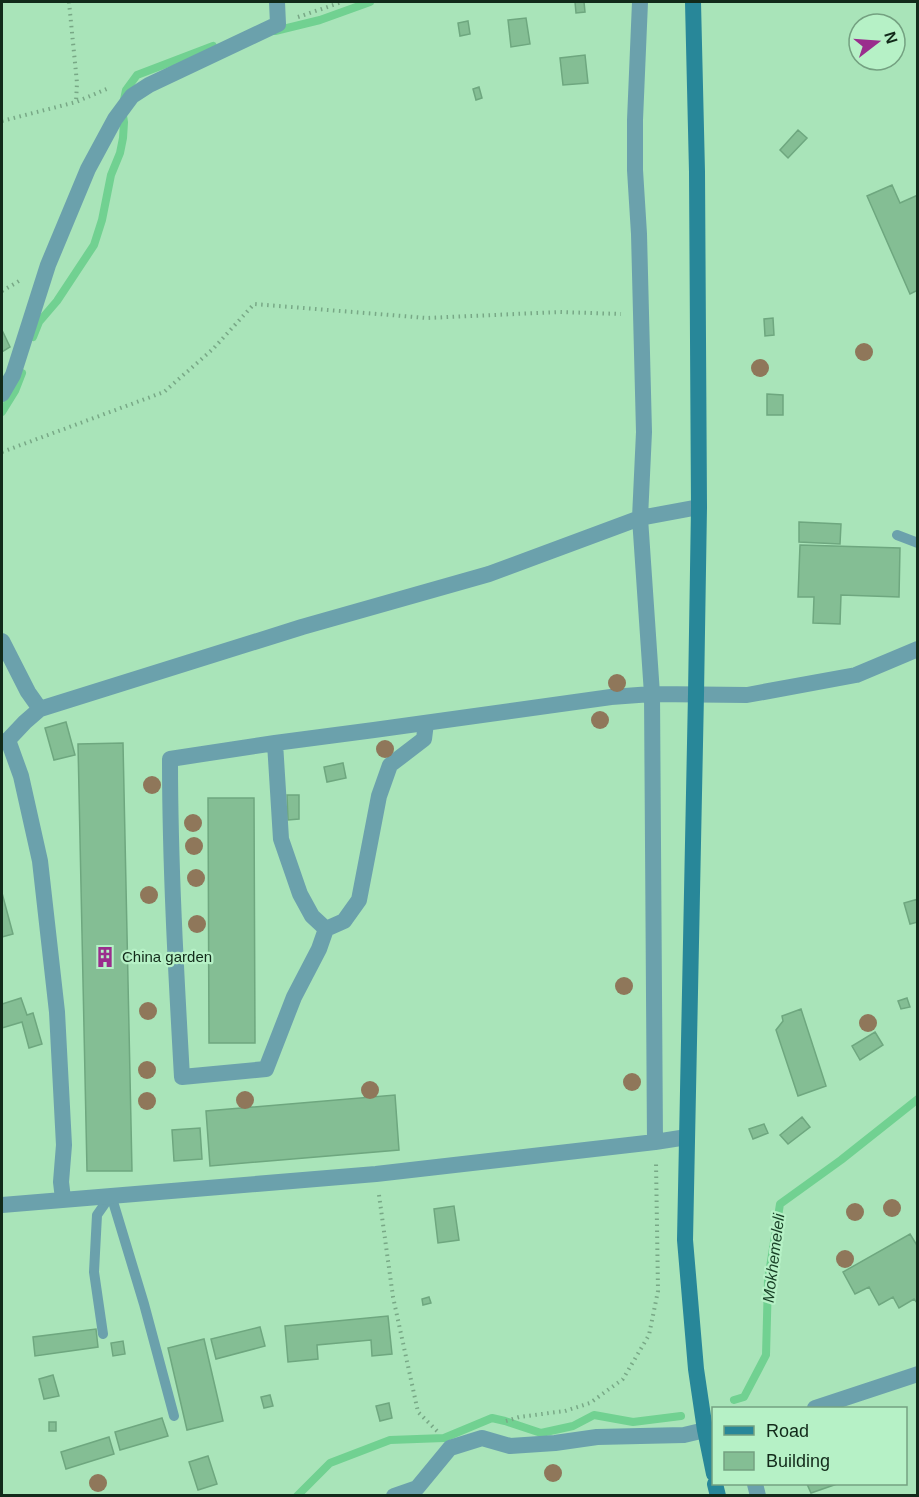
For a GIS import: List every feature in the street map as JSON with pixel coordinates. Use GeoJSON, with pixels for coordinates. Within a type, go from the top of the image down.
{"type":"FeatureCollection","features":[{"type":"Feature","properties":{"kind":"main road"},"geometry":{"type":"LineString","coordinates":[[693,2],[697,184],[699,507],[685,1239],[696,1369],[712,1461]]}},
{"type":"Feature","properties":{"kind":"street"},"geometry":{"type":"LineString","coordinates":[[2,394],[13,375],[48,265],[88,169],[115,119],[132,96],[149,85],[278,24],[278,2]]}},
{"type":"Feature","properties":{"kind":"street"},"geometry":{"type":"LineString","coordinates":[[640,2],[635,150],[644,432],[640,518],[652,694],[655,1142]]}},
{"type":"Feature","properties":{"kind":"street"},"geometry":{"type":"LineString","coordinates":[[63,1199],[61,1182],[64,1146],[57,1012],[40,861],[21,776],[4,741],[40,709],[303,627],[489,574],[640,518],[699,507]]}},
{"type":"Feature","properties":{"kind":"street"},"geometry":{"type":"LineString","coordinates":[[2,641],[28,692],[40,709]]}},
{"type":"Feature","properties":{"kind":"street"},"geometry":{"type":"LineString","coordinates":[[426,723],[424,739],[390,765],[379,796],[359,900],[344,921],[326,929],[319,949],[294,997],[266,1069],[182,1077],[170,814],[170,759],[275,743],[611,697],[652,694],[747,695],[856,675],[918,648]]}},
{"type":"Feature","properties":{"kind":"street"},"geometry":{"type":"LineString","coordinates":[[275,743],[281,839],[300,894],[312,916],[326,929]]}},
{"type":"Feature","properties":{"kind":"street"},"geometry":{"type":"LineString","coordinates":[[2,1205],[376,1174],[687,1137]]}},
{"type":"Feature","properties":{"kind":"street"},"geometry":{"type":"LineString","coordinates":[[818,1407],[918,1374]]}},
{"type":"Feature","properties":{"kind":"street"},"geometry":{"type":"LineString","coordinates":[[394,1496],[417,1488],[450,1448],[482,1438],[510,1446],[597,1437],[708,1435]]}},
{"type":"Feature","properties":{"kind":"lane"},"geometry":{"type":"LineString","coordinates":[[897,535],[918,543]]}},
{"type":"Feature","properties":{"kind":"lane"},"geometry":{"type":"LineString","coordinates":[[103,1334],[94,1272],[97,1215],[111,1195]]}},
{"type":"Feature","properties":{"kind":"lane"},"geometry":{"type":"LineString","coordinates":[[111,1195],[144,1304],[174,1416]]}},
{"type":"Feature","properties":{"kind":"path"},"geometry":{"type":"LineString","coordinates":[[69,2],[77,83],[76,102]]}},
{"type":"Feature","properties":{"kind":"path"},"geometry":{"type":"LineString","coordinates":[[278,24],[342,2]]}},
{"type":"Feature","properties":{"kind":"path"},"geometry":{"type":"LineString","coordinates":[[2,121],[76,102],[119,84],[132,96]]}},
{"type":"Feature","properties":{"kind":"path"},"geometry":{"type":"LineString","coordinates":[[2,452],[164,393],[213,349],[254,304],[427,318],[560,312],[640,314]]}},
{"type":"Feature","properties":{"kind":"path"},"geometry":{"type":"LineString","coordinates":[[482,1438],[486,1430],[519,1417],[565,1411],[590,1403],[623,1379],[649,1335],[658,1291],[655,1142]]}},
{"type":"Feature","properties":{"kind":"path"},"geometry":{"type":"LineString","coordinates":[[376,1174],[393,1297],[418,1412],[444,1438],[450,1448]]}},
{"type":"Feature","properties":{"kind":"building"},"geometry":{"type":"Polygon","coordinates":[[[575,2],[584,2],[585,12],[576,13],[575,2]]]}},
{"type":"Feature","properties":{"kind":"building"},"geometry":{"type":"Polygon","coordinates":[[[526,18],[530,44],[511,47],[508,20],[526,18]]]}},
{"type":"Feature","properties":{"kind":"building"},"geometry":{"type":"Polygon","coordinates":[[[468,21],[470,34],[460,36],[458,23],[468,21]]]}},
{"type":"Feature","properties":{"kind":"building"},"geometry":{"type":"Polygon","coordinates":[[[585,55],[588,83],[563,85],[560,58],[585,55]]]}},
{"type":"Feature","properties":{"kind":"building"},"geometry":{"type":"Polygon","coordinates":[[[479,87],[482,98],[476,100],[473,89],[479,87]]]}},
{"type":"Feature","properties":{"kind":"building"},"geometry":{"type":"Polygon","coordinates":[[[798,130],[807,138],[788,158],[780,150],[798,130]]]}},
{"type":"Feature","properties":{"kind":"building"},"geometry":{"type":"Polygon","coordinates":[[[892,185],[900,203],[918,195],[918,290],[910,294],[867,196],[892,185]]]}},
{"type":"Feature","properties":{"kind":"building"},"geometry":{"type":"Polygon","coordinates":[[[773,318],[774,335],[765,336],[764,319],[773,318]]]}},
{"type":"Feature","properties":{"kind":"building"},"geometry":{"type":"Polygon","coordinates":[[[2,330],[10,347],[2,352],[2,330]]]}},
{"type":"Feature","properties":{"kind":"building"},"geometry":{"type":"Polygon","coordinates":[[[767,394],[783,395],[783,415],[767,415],[767,394]]]}},
{"type":"Feature","properties":{"kind":"building"},"geometry":{"type":"Polygon","coordinates":[[[799,522],[841,524],[840,544],[799,542],[799,522]]]}},
{"type":"Feature","properties":{"kind":"building"},"geometry":{"type":"Polygon","coordinates":[[[800,545],[900,548],[899,597],[841,595],[840,624],[813,623],[814,597],[798,597],[800,545]]]}},
{"type":"Feature","properties":{"kind":"building"},"geometry":{"type":"Polygon","coordinates":[[[66,722],[75,755],[54,760],[45,728],[66,722]]]}},
{"type":"Feature","properties":{"kind":"building","name":"China garden"},"geometry":{"type":"Polygon","coordinates":[[[123,743],[132,1171],[87,1171],[78,744],[123,743]]]}},
{"type":"Feature","properties":{"kind":"building"},"geometry":{"type":"Polygon","coordinates":[[[343,763],[346,778],[327,782],[324,767],[343,763]]]}},
{"type":"Feature","properties":{"kind":"building"},"geometry":{"type":"Polygon","coordinates":[[[287,795],[299,795],[299,819],[288,820],[287,795]]]}},
{"type":"Feature","properties":{"kind":"building"},"geometry":{"type":"Polygon","coordinates":[[[208,798],[254,798],[255,1043],[209,1043],[208,798]]]}},
{"type":"Feature","properties":{"kind":"building"},"geometry":{"type":"Polygon","coordinates":[[[2,893],[13,934],[2,937],[2,893]]]}},
{"type":"Feature","properties":{"kind":"building"},"geometry":{"type":"Polygon","coordinates":[[[918,899],[918,922],[910,924],[904,903],[918,899]]]}},
{"type":"Feature","properties":{"kind":"building"},"geometry":{"type":"Polygon","coordinates":[[[21,998],[27,1015],[33,1013],[42,1044],[29,1048],[22,1022],[2,1028],[2,1004],[21,998]]]}},
{"type":"Feature","properties":{"kind":"building"},"geometry":{"type":"Polygon","coordinates":[[[907,998],[910,1007],[901,1009],[898,1001],[907,998]]]}},
{"type":"Feature","properties":{"kind":"building"},"geometry":{"type":"Polygon","coordinates":[[[801,1009],[826,1086],[798,1096],[776,1030],[783,1021],[782,1016],[801,1009]]]}},
{"type":"Feature","properties":{"kind":"building"},"geometry":{"type":"Polygon","coordinates":[[[875,1032],[883,1045],[860,1060],[852,1046],[875,1032]]]}},
{"type":"Feature","properties":{"kind":"building"},"geometry":{"type":"Polygon","coordinates":[[[395,1095],[399,1150],[210,1166],[206,1111],[395,1095]]]}},
{"type":"Feature","properties":{"kind":"building"},"geometry":{"type":"Polygon","coordinates":[[[802,1117],[810,1127],[788,1144],[780,1135],[802,1117]]]}},
{"type":"Feature","properties":{"kind":"building"},"geometry":{"type":"Polygon","coordinates":[[[764,1124],[768,1133],[753,1139],[749,1129],[764,1124]]]}},
{"type":"Feature","properties":{"kind":"building"},"geometry":{"type":"Polygon","coordinates":[[[200,1128],[202,1159],[174,1161],[172,1130],[200,1128]]]}},
{"type":"Feature","properties":{"kind":"building"},"geometry":{"type":"Polygon","coordinates":[[[454,1206],[459,1240],[438,1243],[434,1209],[454,1206]]]}},
{"type":"Feature","properties":{"kind":"building"},"geometry":{"type":"Polygon","coordinates":[[[910,1234],[918,1247],[918,1304],[914,1299],[899,1308],[893,1297],[879,1305],[869,1287],[855,1294],[843,1272],[910,1234]]]}},
{"type":"Feature","properties":{"kind":"building"},"geometry":{"type":"Polygon","coordinates":[[[429,1297],[431,1303],[423,1305],[422,1299],[429,1297]]]}},
{"type":"Feature","properties":{"kind":"building"},"geometry":{"type":"Polygon","coordinates":[[[388,1316],[392,1354],[372,1356],[371,1340],[317,1345],[318,1359],[288,1362],[285,1326],[388,1316]]]}},
{"type":"Feature","properties":{"kind":"building"},"geometry":{"type":"Polygon","coordinates":[[[260,1327],[265,1346],[216,1359],[211,1339],[260,1327]]]}},
{"type":"Feature","properties":{"kind":"building"},"geometry":{"type":"Polygon","coordinates":[[[96,1329],[98,1347],[35,1356],[33,1337],[96,1329]]]}},
{"type":"Feature","properties":{"kind":"building"},"geometry":{"type":"Polygon","coordinates":[[[204,1339],[223,1421],[187,1430],[168,1348],[204,1339]]]}},
{"type":"Feature","properties":{"kind":"building"},"geometry":{"type":"Polygon","coordinates":[[[123,1341],[125,1354],[113,1356],[111,1343],[123,1341]]]}},
{"type":"Feature","properties":{"kind":"building"},"geometry":{"type":"Polygon","coordinates":[[[53,1375],[59,1396],[44,1399],[39,1379],[53,1375]]]}},
{"type":"Feature","properties":{"kind":"building"},"geometry":{"type":"Polygon","coordinates":[[[270,1395],[273,1406],[264,1408],[261,1397],[270,1395]]]}},
{"type":"Feature","properties":{"kind":"building"},"geometry":{"type":"Polygon","coordinates":[[[389,1403],[392,1418],[380,1421],[376,1406],[389,1403]]]}},
{"type":"Feature","properties":{"kind":"building"},"geometry":{"type":"Polygon","coordinates":[[[162,1418],[168,1436],[120,1450],[115,1432],[162,1418]]]}},
{"type":"Feature","properties":{"kind":"building"},"geometry":{"type":"Polygon","coordinates":[[[49,1422],[56,1422],[56,1431],[49,1431],[49,1422]]]}},
{"type":"Feature","properties":{"kind":"building"},"geometry":{"type":"Polygon","coordinates":[[[109,1437],[114,1454],[66,1469],[61,1452],[109,1437]]]}},
{"type":"Feature","properties":{"kind":"building"},"geometry":{"type":"Polygon","coordinates":[[[208,1456],[217,1484],[198,1490],[189,1462],[208,1456]]]}},
{"type":"Feature","properties":{"kind":"building"},"geometry":{"type":"Polygon","coordinates":[[[807,1485],[834,1485],[811,1493],[807,1485]]]}},
{"type":"Feature","properties":{"kind":"waterway"},"geometry":{"type":"LineString","coordinates":[[275,31],[320,20],[370,2]]}},
{"type":"Feature","properties":{"kind":"waterway"},"geometry":{"type":"LineString","coordinates":[[33,337],[39,322],[57,301],[94,245],[102,220],[111,175],[120,153],[124,122],[122,109],[126,90],[137,75],[213,46]]}},
{"type":"Feature","properties":{"kind":"waterway"},"geometry":{"type":"LineString","coordinates":[[2,412],[15,391],[22,373]]}},
{"type":"Feature","properties":{"kind":"waterway","name":"Mokhemeleli"},"geometry":{"type":"LineString","coordinates":[[734,1400],[744,1397],[766,1355],[768,1280],[780,1204],[841,1160],[918,1099]]}},
{"type":"Feature","properties":{"kind":"waterway","name":"Mokhemeleli"},"geometry":{"type":"LineString","coordinates":[[297,1496],[330,1463],[390,1440],[444,1438],[492,1418],[541,1433],[573,1426],[594,1415],[633,1422],[681,1416]]}},
{"type":"Feature","properties":{"kind":"place","name":"China garden"},"geometry":{"type":"Point","coordinates":[105,957]}}]}
